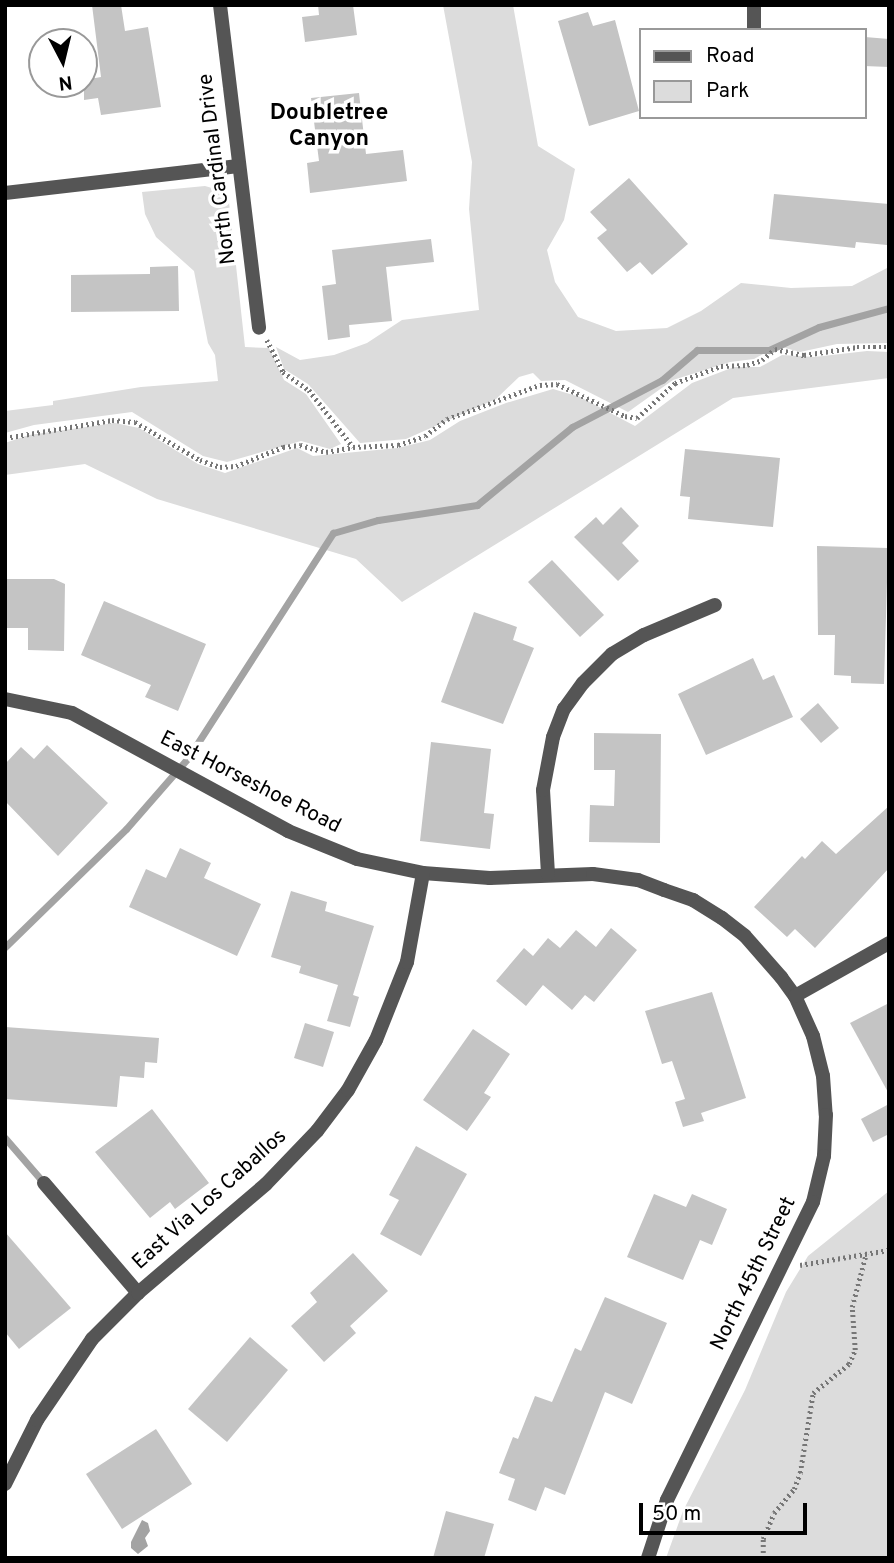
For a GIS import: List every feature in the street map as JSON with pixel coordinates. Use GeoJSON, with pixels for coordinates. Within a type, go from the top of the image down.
{"type":"FeatureCollection","features":[{"type":"Feature","properties":{"kind":"street","name":"North Cardinal Drive"},"geometry":{"type":"LineString","coordinates":[[220,5],[259,328]]}},
{"type":"Feature","properties":{"kind":"street"},"geometry":{"type":"LineString","coordinates":[[754,5],[754,28]]}},
{"type":"Feature","properties":{"kind":"street"},"geometry":{"type":"LineString","coordinates":[[5,193],[238,166]]}},
{"type":"Feature","properties":{"kind":"street"},"geometry":{"type":"LineString","coordinates":[[548,874],[543,790],[552,737],[564,709],[583,683],[612,654],[644,635],[715,605]]}},
{"type":"Feature","properties":{"kind":"street","name":"East Horseshoe Road"},"geometry":{"type":"LineString","coordinates":[[5,699],[72,713],[324,847],[357,859],[423,873],[490,878],[593,874],[638,880],[693,900],[745,936],[795,996]]}},
{"type":"Feature","properties":{"kind":"street","name":"East Via Los Caballos"},"geometry":{"type":"LineString","coordinates":[[5,1485],[59,1385],[92,1339],[138,1293],[266,1184],[317,1132],[348,1090],[376,1040],[407,962],[423,873]]}},
{"type":"Feature","properties":{"kind":"street"},"geometry":{"type":"LineString","coordinates":[[795,996],[889,943]]}},
{"type":"Feature","properties":{"kind":"street","name":"North 45th Street"},"geometry":{"type":"LineString","coordinates":[[648,1558],[667,1500],[813,1202],[824,1156],[826,1129],[823,1076],[813,1036],[795,996]]}},
{"type":"Feature","properties":{"kind":"street","name":"East Via Los Caballos"},"geometry":{"type":"LineString","coordinates":[[44,1183],[138,1293]]}},
{"type":"Feature","properties":{"kind":"path"},"geometry":{"type":"LineString","coordinates":[[259,328],[283,372],[309,390],[353,447]]}},
{"type":"Feature","properties":{"kind":"path"},"geometry":{"type":"LineString","coordinates":[[5,438],[112,420],[135,422],[200,460],[220,467],[254,461],[283,447],[300,445],[326,452],[353,447],[398,445],[425,436],[447,419],[540,385],[558,384],[625,416],[637,418],[675,383],[721,366],[747,365],[762,359],[775,349],[804,355],[858,347],[889,347]]}},
{"type":"Feature","properties":{"kind":"path"},"geometry":{"type":"LineString","coordinates":[[780,1268],[889,1251]]}},
{"type":"Feature","properties":{"kind":"path"},"geometry":{"type":"LineString","coordinates":[[763,1558],[763,1539],[774,1513],[794,1489],[800,1473],[813,1393],[849,1364],[855,1350],[852,1307],[866,1254]]}},
{"type":"Feature","properties":{"kind":"green space"},"geometry":{"type":"Polygon","coordinates":[[[443,5],[513,5],[538,146],[575,169],[564,220],[547,250],[555,282],[578,317],[616,331],[667,328],[701,311],[741,283],[791,288],[852,286],[889,267],[889,343],[837,344],[800,352],[778,346],[754,359],[730,362],[673,380],[628,412],[565,380],[541,381],[533,373],[519,377],[496,399],[406,439],[360,443],[308,384],[284,369],[276,347],[300,360],[334,355],[367,343],[402,320],[479,310],[469,209],[472,162],[443,5]]]}},
{"type":"Feature","properties":{"kind":"green space"},"geometry":{"type":"Polygon","coordinates":[[[205,186],[219,190],[229,202],[245,347],[269,348],[284,380],[306,394],[341,444],[330,449],[301,441],[227,462],[203,456],[132,412],[34,425],[5,433],[5,411],[53,405],[53,401],[141,387],[218,381],[215,355],[208,343],[194,271],[156,237],[145,214],[142,192],[205,186]]]}},
{"type":"Feature","properties":{"kind":"green space"},"geometry":{"type":"Polygon","coordinates":[[[867,351],[889,352],[889,378],[733,398],[402,602],[356,559],[157,499],[85,464],[5,475],[5,443],[29,435],[115,423],[139,428],[198,464],[225,473],[297,448],[313,456],[398,448],[430,440],[460,421],[553,389],[580,397],[635,426],[692,383],[734,367],[760,367],[782,355],[814,357],[867,351]]]}},
{"type":"Feature","properties":{"kind":"green space"},"geometry":{"type":"Polygon","coordinates":[[[889,1191],[889,1558],[666,1558],[683,1511],[745,1390],[786,1292],[808,1256],[889,1191]]]}},
{"type":"Feature","properties":{"kind":"shaded area"},"geometry":{"type":"Polygon","coordinates":[[[142,1520],[148,1523],[150,1531],[145,1538],[148,1546],[138,1554],[131,1548],[131,1542],[142,1520]]]}},
{"type":"Feature","properties":{"kind":"building"},"geometry":{"type":"Polygon","coordinates":[[[92,5],[121,5],[125,31],[148,27],[161,107],[101,115],[98,98],[98,78],[101,77],[98,28],[95,28],[92,5]]]}},
{"type":"Feature","properties":{"kind":"building"},"geometry":{"type":"Polygon","coordinates":[[[318,5],[353,5],[357,35],[305,42],[302,17],[319,15],[318,5]]]}},
{"type":"Feature","properties":{"kind":"building"},"geometry":{"type":"Polygon","coordinates":[[[588,12],[593,26],[615,20],[638,111],[589,126],[558,21],[588,12]]]}},
{"type":"Feature","properties":{"kind":"building"},"geometry":{"type":"Polygon","coordinates":[[[866,37],[889,39],[889,67],[866,66],[866,37]]]}},
{"type":"Feature","properties":{"kind":"building"},"geometry":{"type":"Polygon","coordinates":[[[359,93],[366,154],[403,150],[407,181],[310,193],[307,163],[319,161],[311,98],[359,93]]]}},
{"type":"Feature","properties":{"kind":"building"},"geometry":{"type":"Polygon","coordinates":[[[629,178],[688,244],[652,275],[640,262],[627,272],[597,238],[607,230],[590,212],[629,178]]]}},
{"type":"Feature","properties":{"kind":"building"},"geometry":{"type":"Polygon","coordinates":[[[774,194],[889,204],[887,245],[856,242],[855,248],[769,239],[774,194]]]}},
{"type":"Feature","properties":{"kind":"building"},"geometry":{"type":"Polygon","coordinates":[[[431,239],[434,262],[386,267],[392,321],[349,325],[350,337],[328,340],[322,286],[336,284],[332,250],[431,239]]]}},
{"type":"Feature","properties":{"kind":"building"},"geometry":{"type":"Polygon","coordinates":[[[178,266],[179,311],[71,312],[71,275],[150,274],[150,267],[178,266]]]}},
{"type":"Feature","properties":{"kind":"building"},"geometry":{"type":"Polygon","coordinates":[[[685,449],[780,458],[773,527],[688,519],[690,497],[680,496],[685,449]]]}},
{"type":"Feature","properties":{"kind":"building"},"geometry":{"type":"Polygon","coordinates":[[[621,507],[639,526],[622,543],[639,561],[618,581],[574,537],[596,517],[603,525],[621,507]]]}},
{"type":"Feature","properties":{"kind":"building"},"geometry":{"type":"Polygon","coordinates":[[[817,546],[888,548],[884,684],[851,683],[851,676],[834,675],[835,635],[818,635],[817,546]]]}},
{"type":"Feature","properties":{"kind":"building"},"geometry":{"type":"Polygon","coordinates":[[[552,560],[604,615],[580,637],[528,582],[552,560]]]}},
{"type":"Feature","properties":{"kind":"building"},"geometry":{"type":"Polygon","coordinates":[[[5,579],[54,579],[65,584],[64,651],[28,650],[28,628],[5,628],[5,579]]]}},
{"type":"Feature","properties":{"kind":"building"},"geometry":{"type":"Polygon","coordinates":[[[104,601],[206,644],[178,711],[145,697],[151,685],[81,655],[104,601]]]}},
{"type":"Feature","properties":{"kind":"building"},"geometry":{"type":"Polygon","coordinates":[[[474,612],[517,627],[513,640],[534,648],[503,724],[441,702],[474,612]]]}},
{"type":"Feature","properties":{"kind":"building"},"geometry":{"type":"Polygon","coordinates":[[[753,658],[763,680],[774,675],[793,717],[706,755],[678,694],[753,658]]]}},
{"type":"Feature","properties":{"kind":"building"},"geometry":{"type":"Polygon","coordinates":[[[818,703],[839,728],[821,743],[800,719],[818,703]]]}},
{"type":"Feature","properties":{"kind":"building"},"geometry":{"type":"Polygon","coordinates":[[[594,733],[661,734],[660,843],[589,842],[590,805],[614,806],[615,770],[594,770],[594,733]]]}},
{"type":"Feature","properties":{"kind":"building"},"geometry":{"type":"Polygon","coordinates":[[[431,742],[491,749],[484,813],[494,814],[490,849],[420,841],[431,742]]]}},
{"type":"Feature","properties":{"kind":"building"},"geometry":{"type":"Polygon","coordinates":[[[47,745],[108,803],[58,856],[5,801],[5,764],[21,747],[34,759],[47,745]]]}},
{"type":"Feature","properties":{"kind":"building"},"geometry":{"type":"Polygon","coordinates":[[[889,806],[889,868],[815,948],[795,929],[787,937],[754,907],[802,856],[805,859],[822,841],[836,854],[889,806]]]}},
{"type":"Feature","properties":{"kind":"building"},"geometry":{"type":"Polygon","coordinates":[[[180,848],[211,863],[204,878],[261,904],[237,956],[129,907],[146,869],[166,878],[180,848]]]}},
{"type":"Feature","properties":{"kind":"building"},"geometry":{"type":"Polygon","coordinates":[[[291,891],[327,902],[325,911],[374,926],[353,995],[359,997],[350,1027],[327,1021],[338,985],[299,973],[301,966],[271,957],[291,891]]]}},
{"type":"Feature","properties":{"kind":"building"},"geometry":{"type":"Polygon","coordinates":[[[611,928],[637,950],[594,1002],[585,995],[572,1010],[543,985],[526,1006],[496,981],[524,948],[533,956],[548,938],[560,948],[576,930],[596,947],[611,928]]]}},
{"type":"Feature","properties":{"kind":"building"},"geometry":{"type":"Polygon","coordinates":[[[712,992],[746,1098],[701,1113],[704,1121],[683,1127],[675,1102],[685,1099],[672,1061],[662,1064],[645,1011],[712,992]]]}},
{"type":"Feature","properties":{"kind":"building"},"geometry":{"type":"Polygon","coordinates":[[[889,1003],[889,1094],[850,1023],[889,1003]]]}},
{"type":"Feature","properties":{"kind":"building"},"geometry":{"type":"Polygon","coordinates":[[[305,1023],[334,1032],[323,1067],[294,1058],[305,1023]]]}},
{"type":"Feature","properties":{"kind":"building"},"geometry":{"type":"Polygon","coordinates":[[[5,1027],[159,1038],[157,1063],[145,1062],[144,1078],[120,1076],[117,1107],[5,1099],[5,1027]]]}},
{"type":"Feature","properties":{"kind":"building"},"geometry":{"type":"Polygon","coordinates":[[[473,1029],[510,1054],[484,1093],[491,1097],[467,1131],[423,1100],[473,1029]]]}},
{"type":"Feature","properties":{"kind":"building"},"geometry":{"type":"Polygon","coordinates":[[[889,1104],[889,1134],[873,1142],[861,1119],[889,1104]]]}},
{"type":"Feature","properties":{"kind":"building"},"geometry":{"type":"Polygon","coordinates":[[[152,1109],[209,1183],[175,1209],[170,1202],[150,1218],[95,1152],[152,1109]]]}},
{"type":"Feature","properties":{"kind":"building"},"geometry":{"type":"Polygon","coordinates":[[[416,1146],[467,1174],[421,1256],[380,1234],[399,1200],[389,1195],[416,1146]]]}},
{"type":"Feature","properties":{"kind":"building"},"geometry":{"type":"Polygon","coordinates":[[[654,1194],[686,1207],[692,1194],[727,1209],[712,1245],[700,1240],[683,1280],[627,1257],[654,1194]]]}},
{"type":"Feature","properties":{"kind":"building"},"geometry":{"type":"Polygon","coordinates":[[[5,1232],[71,1308],[19,1349],[5,1332],[5,1232]]]}},
{"type":"Feature","properties":{"kind":"building"},"geometry":{"type":"Polygon","coordinates":[[[353,1253],[388,1291],[350,1326],[356,1333],[324,1362],[291,1326],[317,1302],[310,1293],[353,1253]]]}},
{"type":"Feature","properties":{"kind":"building"},"geometry":{"type":"Polygon","coordinates":[[[605,1297],[667,1323],[632,1404],[605,1392],[565,1495],[545,1487],[536,1511],[508,1500],[515,1479],[499,1473],[513,1437],[518,1439],[535,1396],[552,1402],[575,1348],[581,1351],[605,1297]]]}},
{"type":"Feature","properties":{"kind":"building"},"geometry":{"type":"Polygon","coordinates":[[[250,1337],[288,1370],[227,1442],[188,1409],[250,1337]]]}},
{"type":"Feature","properties":{"kind":"building"},"geometry":{"type":"Polygon","coordinates":[[[156,1429],[192,1484],[122,1529],[86,1474],[156,1429]]]}},
{"type":"Feature","properties":{"kind":"building"},"geometry":{"type":"Polygon","coordinates":[[[446,1511],[494,1524],[484,1558],[433,1558],[446,1511]]]}},
{"type":"Feature","properties":{"kind":"waterway"},"geometry":{"type":"LineString","coordinates":[[5,947],[126,829],[188,758],[333,533],[378,520],[477,505],[572,427],[662,380],[697,350],[769,350],[819,327],[889,308]]}},
{"type":"Feature","properties":{"kind":"waterway"},"geometry":{"type":"LineString","coordinates":[[5,1138],[44,1183]]}},
{"type":"Feature","properties":{"kind":"district","name":"Doubletree Canyon"},"geometry":{"type":"Point","coordinates":[329,127]}}]}
